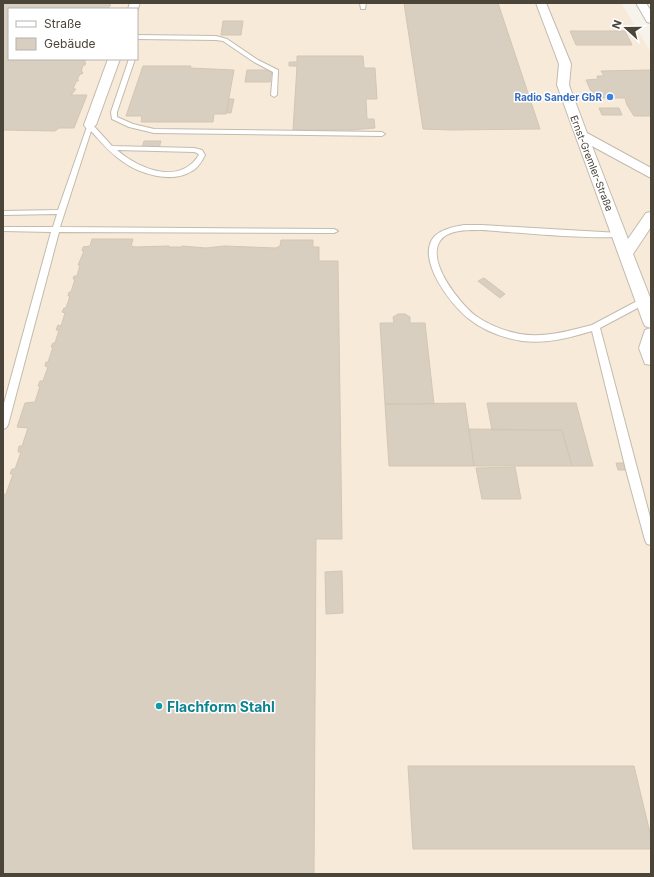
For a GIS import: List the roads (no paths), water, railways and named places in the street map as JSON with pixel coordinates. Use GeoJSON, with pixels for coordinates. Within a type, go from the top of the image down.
{"type":"FeatureCollection","features":[{"type":"Feature","properties":{"kind":"street","name":"Ernst-Gremler-Straße"},"geometry":{"type":"LineString","coordinates":[[541,3],[565,64],[563,85],[626,253],[642,302],[651,322]]}},
{"type":"Feature","properties":{"kind":"street"},"geometry":{"type":"LineString","coordinates":[[641,3],[651,20]]}},
{"type":"Feature","properties":{"kind":"street"},"geometry":{"type":"LineString","coordinates":[[90,125],[114,60]]}},
{"type":"Feature","properties":{"kind":"street"},"geometry":{"type":"LineString","coordinates":[[582,135],[651,174]]}},
{"type":"Feature","properties":{"kind":"street"},"geometry":{"type":"LineString","coordinates":[[626,253],[651,216]]}},
{"type":"Feature","properties":{"kind":"street"},"geometry":{"type":"LineString","coordinates":[[651,334],[648,348],[651,359]]}},
{"type":"Feature","properties":{"kind":"lane"},"geometry":{"type":"LineString","coordinates":[[138,39],[216,38],[225,40],[256,61],[276,71],[274,95]]}},
{"type":"Feature","properties":{"kind":"lane"},"geometry":{"type":"LineString","coordinates":[[132,60],[114,112],[114,118],[131,126],[154,131],[382,134]]}},
{"type":"Feature","properties":{"kind":"lane"},"geometry":{"type":"LineString","coordinates":[[90,125],[110,148],[126,162],[142,171],[160,174],[179,174],[190,171],[196,166],[202,155],[200,151],[194,150],[110,148]]}},
{"type":"Feature","properties":{"kind":"lane"},"geometry":{"type":"LineString","coordinates":[[3,425],[56,228],[90,125]]}},
{"type":"Feature","properties":{"kind":"lane"},"geometry":{"type":"LineString","coordinates":[[3,213],[61,212]]}},
{"type":"Feature","properties":{"kind":"lane"},"geometry":{"type":"LineString","coordinates":[[3,229],[56,228],[85,230],[334,231]]}},
{"type":"Feature","properties":{"kind":"lane"},"geometry":{"type":"LineString","coordinates":[[619,234],[590,235],[482,228],[458,228],[438,236],[432,247],[432,262],[448,290],[468,315],[487,327],[511,335],[533,339],[559,337],[595,327],[642,302]]}},
{"type":"Feature","properties":{"kind":"lane"},"geometry":{"type":"LineString","coordinates":[[595,327],[631,470],[651,540]]}},
{"type":"Feature","properties":{"kind":"place","name":"Radio Sander GbR"},"geometry":{"type":"Point","coordinates":[610,97]}},
{"type":"Feature","properties":{"kind":"place","name":"Flachform Stahl"},"geometry":{"type":"Point","coordinates":[159,706]}}]}
